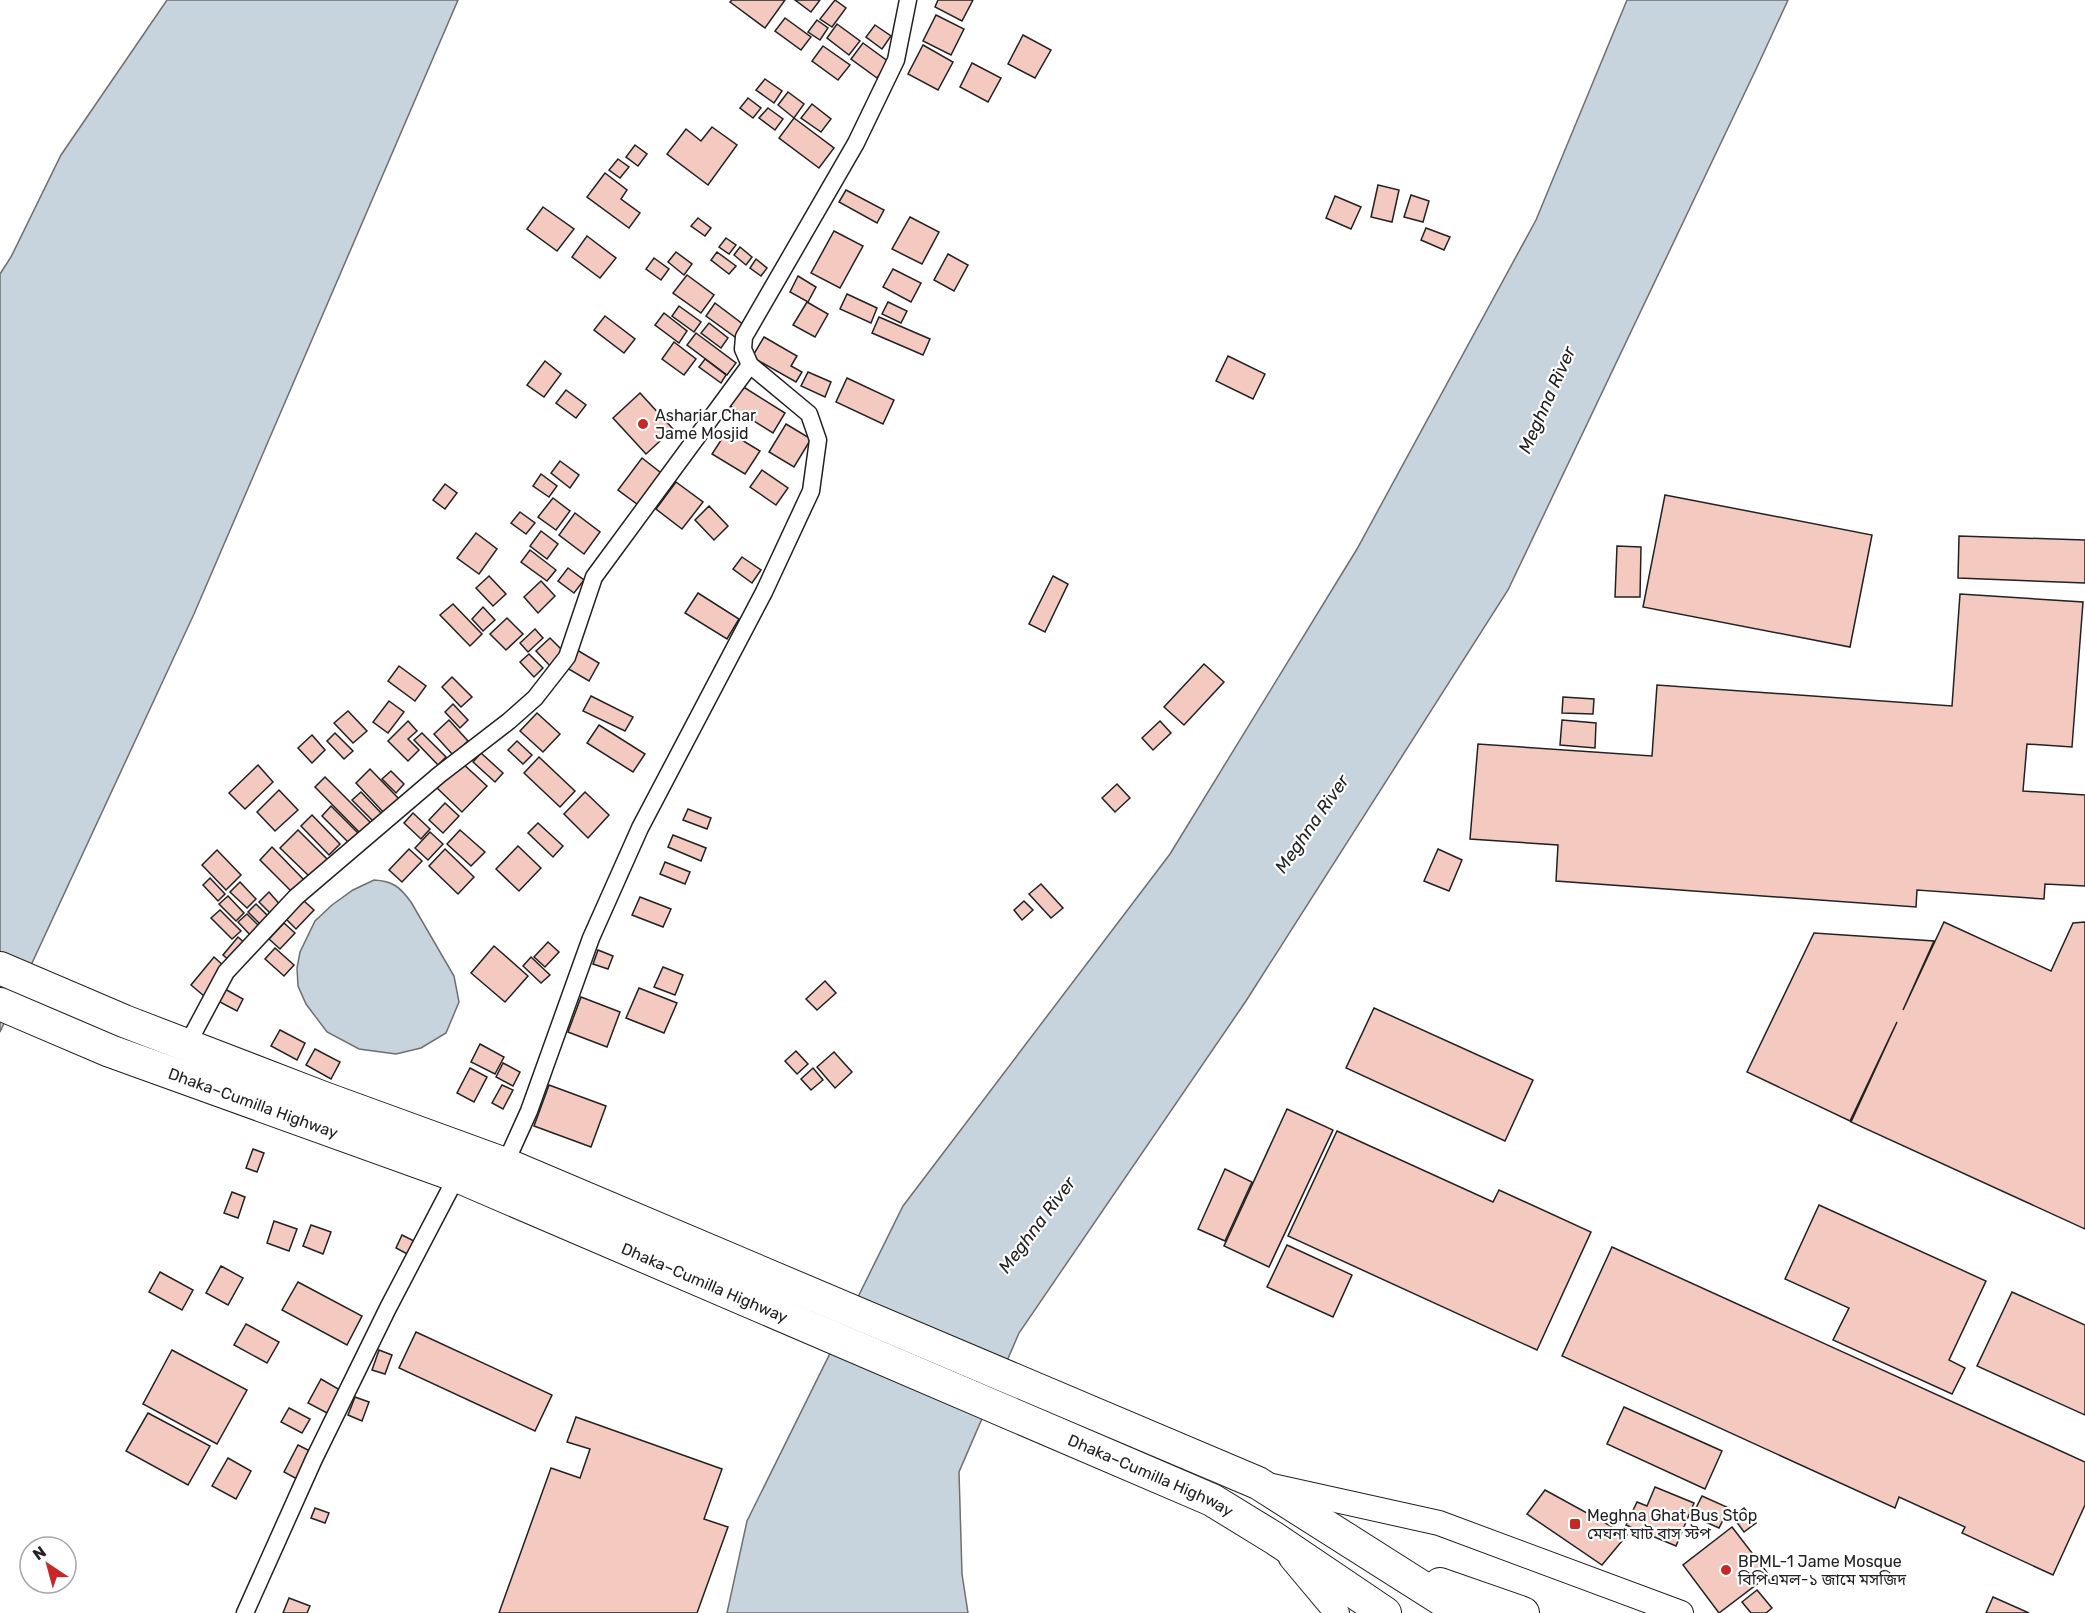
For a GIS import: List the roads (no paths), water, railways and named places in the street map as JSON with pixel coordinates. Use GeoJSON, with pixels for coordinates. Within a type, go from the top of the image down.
{"type":"FeatureCollection","features":[{"type":"Feature","properties":{"kind":"highway","name":"Dhaka–Cumilla Highway"},"geometry":{"type":"LineString","coordinates":[[0,968],[124,1021],[324,1098],[505,1164],[709,1267],[1212,1500],[1274,1538],[1385,1613]]}},
{"type":"Feature","properties":{"kind":"highway","name":"Dhaka–Cumilla Highway"},"geometry":{"type":"LineString","coordinates":[[0,1004],[110,1051],[709,1267],[1258,1483],[1456,1613]]}},
{"type":"Feature","properties":{"kind":"highway","name":"Dhaka–Cumilla Highway"},"geometry":{"type":"LineString","coordinates":[[1385,1565],[1445,1613]]}},
{"type":"Feature","properties":{"kind":"highway","name":"Dhaka–Cumilla Highway"},"geometry":{"type":"LineString","coordinates":[[1385,1565],[1451,1613]]}},
{"type":"Feature","properties":{"kind":"highway","name":"Dhaka–Cumilla Highway"},"geometry":{"type":"LineString","coordinates":[[1385,1565],[1463,1613]]}},
{"type":"Feature","properties":{"kind":"highway","name":"Dhaka–Cumilla Highway"},"geometry":{"type":"LineString","coordinates":[[1385,1565],[1473,1613]]}},
{"type":"Feature","properties":{"kind":"highway","name":"Dhaka–Cumilla Highway"},"geometry":{"type":"LineString","coordinates":[[1385,1565],[1481,1613]]}},
{"type":"Feature","properties":{"kind":"highway","name":"Dhaka–Cumilla Highway"},"geometry":{"type":"LineString","coordinates":[[1385,1565],[1523,1613]]}},
{"type":"Feature","properties":{"kind":"street"},"geometry":{"type":"LineString","coordinates":[[505,1164],[529,1111],[591,938],[640,828],[764,592],[811,491],[818,440],[809,414],[750,365],[743,349],[744,337],[856,143],[896,60],[908,0]]}},
{"type":"Feature","properties":{"kind":"street"},"geometry":{"type":"LineString","coordinates":[[187,1045],[226,972],[296,897],[439,775],[535,699],[567,657],[594,578],[750,365]]}},
{"type":"Feature","properties":{"kind":"street"},"geometry":{"type":"LineString","coordinates":[[246,1613],[314,1459],[388,1308],[457,1176]]}},
{"type":"Feature","properties":{"kind":"street"},"geometry":{"type":"LineString","coordinates":[[1258,1483],[1439,1523],[1681,1613]]}},
{"type":"Feature","properties":{"kind":"street"},"geometry":{"type":"LineString","coordinates":[[1274,1538],[1337,1613]]}},
{"type":"Feature","properties":{"kind":"water"},"geometry":{"type":"Polygon","coordinates":[[[167,0],[458,0],[194,614],[0,1032],[0,274],[11,257],[61,155],[167,0]]]}},
{"type":"Feature","properties":{"kind":"water","name":"Meghna River"},"geometry":{"type":"Polygon","coordinates":[[[1627,0],[1788,0],[1508,590],[1246,1001],[1019,1333],[959,1472],[962,1574],[968,1613],[727,1613],[747,1521],[903,1206],[1170,854],[1357,549],[1536,220],[1627,0]]]}},
{"type":"Feature","properties":{"kind":"water"},"geometry":{"type":"Polygon","coordinates":[[[374,880],[395,886],[411,902],[454,976],[459,1002],[446,1033],[421,1048],[396,1054],[359,1049],[327,1032],[306,1004],[298,986],[297,968],[300,952],[315,921],[353,890],[374,880]]]}},
{"type":"Feature","properties":{"kind":"place","name":"Ashariar Char Jame Mosjid"},"geometry":{"type":"Point","coordinates":[643,424]}},
{"type":"Feature","properties":{"kind":"place","name":"Meghna Ghat Bus Stop মেঘনা ঘাট বাস স্টপ"},"geometry":{"type":"Point","coordinates":[1575,1524]}},
{"type":"Feature","properties":{"kind":"place","name":"BPML-1 Jame Mosque বিপিএমল-১ জামে মসজিদ"},"geometry":{"type":"Point","coordinates":[1726,1570]}}]}
